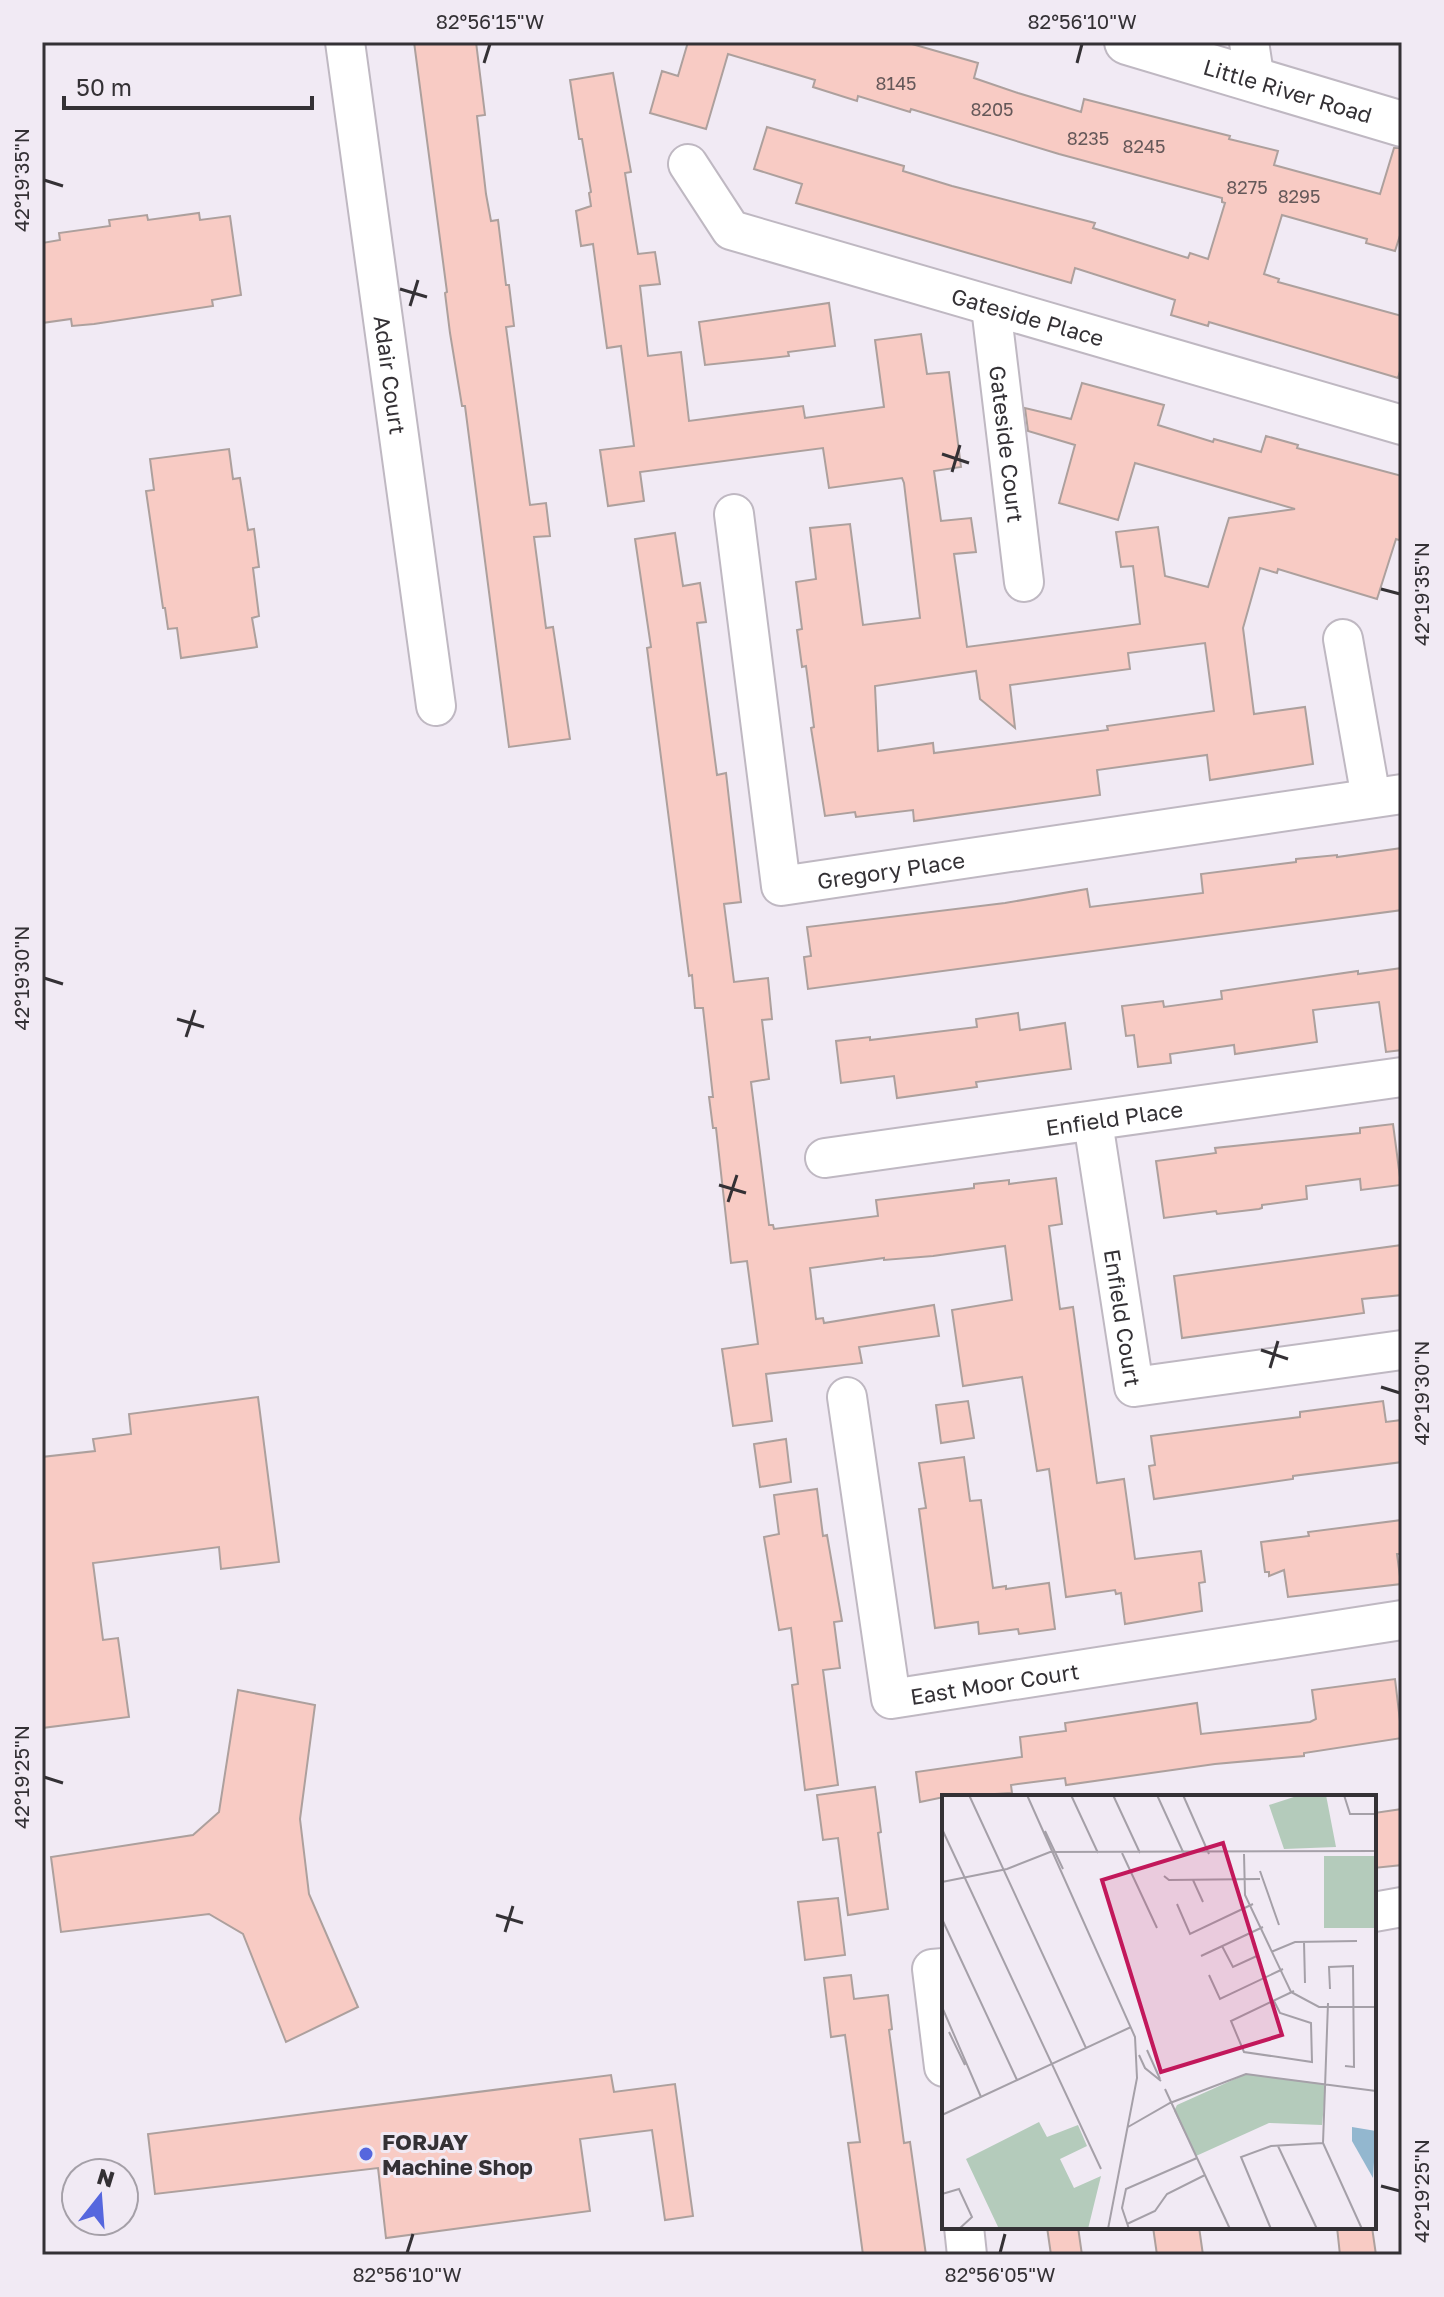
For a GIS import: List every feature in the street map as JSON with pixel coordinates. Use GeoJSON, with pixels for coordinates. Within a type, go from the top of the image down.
{"type":"FeatureCollection","features":[{"type":"Feature","properties":{"kind":"street","name":"Adair Court"},"geometry":{"type":"LineString","coordinates":[[345,42],[436,706]]}},
{"type":"Feature","properties":{"kind":"street","name":"Little River Road"},"geometry":{"type":"LineString","coordinates":[[1127,42],[1252,61],[1402,124]]}},
{"type":"Feature","properties":{"kind":"street","name":"Gateside Place"},"geometry":{"type":"LineString","coordinates":[[688,164],[731,230],[1402,425]]}},
{"type":"Feature","properties":{"kind":"street","name":"Gateside Court"},"geometry":{"type":"LineString","coordinates":[[991,307],[1024,582]]}},
{"type":"Feature","properties":{"kind":"street","name":"Gregory Place"},"geometry":{"type":"LineString","coordinates":[[734,514],[781,886],[1386,796],[1343,639]]}},
{"type":"Feature","properties":{"kind":"street","name":"Enfield Place"},"geometry":{"type":"LineString","coordinates":[[825,1158],[1402,1077]]}},
{"type":"Feature","properties":{"kind":"street","name":"Enfield Court"},"geometry":{"type":"LineString","coordinates":[[1093,1122],[1134,1387],[1402,1350]]}},
{"type":"Feature","properties":{"kind":"street","name":"East Moor Court"},"geometry":{"type":"LineString","coordinates":[[847,1397],[891,1699],[1402,1620]]}},
{"type":"Feature","properties":{"kind":"street"},"geometry":{"type":"LineString","coordinates":[[1376,1912],[1402,1907]]}},
{"type":"Feature","properties":{"kind":"street"},"geometry":{"type":"LineString","coordinates":[[942,1968],[932,1969],[942,2051]]}},
{"type":"Feature","properties":{"kind":"street"},"geometry":{"type":"LineString","coordinates":[[964,2229],[967,2255]]}},
{"type":"Feature","properties":{"kind":"building"},"geometry":{"type":"Polygon","coordinates":[[[414,42],[476,42],[485,115],[477,116],[486,194],[491,221],[498,220],[506,285],[509,285],[514,326],[506,327],[530,505],[546,503],[550,536],[534,537],[546,628],[553,627],[570,739],[509,747],[465,406],[462,406],[450,333],[414,42]]]}},
{"type":"Feature","properties":{"kind":"building"},"geometry":{"type":"Polygon","coordinates":[[[688,42],[905,42],[978,63],[974,78],[1018,93],[1081,112],[1084,99],[1230,136],[1229,139],[1278,151],[1274,165],[1380,194],[1394,148],[1402,148],[1402,229],[1395,251],[1366,243],[1367,239],[1282,215],[1264,274],[1279,279],[1278,282],[1402,316],[1402,364],[1398,378],[1209,322],[1208,326],[1171,315],[1175,300],[1075,268],[1071,283],[796,203],[802,184],[754,169],[767,127],[904,166],[903,171],[952,186],[1095,223],[1093,228],[1188,258],[1190,253],[1208,259],[1225,203],[1222,198],[1059,154],[911,109],[910,112],[858,96],[857,101],[813,87],[815,80],[728,54],[706,129],[650,113],[662,71],[678,76],[688,42]]]}},
{"type":"Feature","properties":{"kind":"building"},"geometry":{"type":"Polygon","coordinates":[[[613,73],[631,172],[625,173],[638,254],[655,252],[660,284],[640,286],[648,356],[681,352],[689,421],[803,406],[805,418],[884,407],[875,340],[921,334],[927,374],[949,372],[961,467],[934,471],[941,521],[971,518],[976,552],[954,554],[967,647],[1140,624],[1133,566],[1121,567],[1116,532],[1158,527],[1165,576],[1208,587],[1229,518],[1295,509],[1135,463],[1118,520],[1059,503],[1075,445],[1028,431],[1025,408],[1071,419],[1082,383],[1164,405],[1158,425],[1213,442],[1214,439],[1261,452],[1266,436],[1298,445],[1297,448],[1402,476],[1402,541],[1396,539],[1377,599],[1278,569],[1277,573],[1260,568],[1243,628],[1254,714],[1305,707],[1313,764],[1210,780],[1207,755],[1097,770],[1100,795],[914,821],[913,810],[856,817],[855,812],[825,816],[811,728],[814,727],[806,666],[802,667],[797,630],[802,629],[796,582],[816,579],[810,528],[850,524],[863,625],[920,618],[904,483],[902,478],[829,488],[823,448],[640,472],[644,501],[608,506],[600,450],[634,446],[621,346],[607,348],[593,244],[581,246],[576,211],[591,206],[591,192],[570,80],[613,73]],[[1205,643],[1128,653],[1130,669],[1010,685],[1015,728],[980,699],[976,671],[875,686],[878,751],[933,743],[934,753],[1108,730],[1107,726],[1214,711],[1205,643]]]}},
{"type":"Feature","properties":{"kind":"building"},"geometry":{"type":"Polygon","coordinates":[[[199,213],[200,220],[230,216],[241,295],[212,300],[213,306],[94,324],[72,326],[71,319],[42,323],[42,243],[60,240],[59,233],[110,226],[109,220],[147,215],[148,220],[199,213]]]}},
{"type":"Feature","properties":{"kind":"building"},"geometry":{"type":"Polygon","coordinates":[[[829,303],[835,346],[788,352],[789,356],[705,365],[699,322],[829,303]]]}},
{"type":"Feature","properties":{"kind":"building"},"geometry":{"type":"Polygon","coordinates":[[[229,449],[233,479],[240,478],[248,530],[254,529],[259,567],[253,568],[259,616],[252,618],[257,647],[181,658],[177,628],[168,629],[163,608],[146,491],[154,490],[150,459],[229,449]]]}},
{"type":"Feature","properties":{"kind":"building"},"geometry":{"type":"Polygon","coordinates":[[[675,533],[683,586],[700,583],[706,622],[697,623],[717,775],[726,773],[741,902],[724,904],[734,982],[768,978],[772,1019],[762,1020],[769,1079],[751,1082],[769,1225],[773,1225],[774,1229],[878,1216],[876,1200],[974,1188],[974,1184],[1009,1180],[1009,1184],[1056,1178],[1062,1224],[1049,1226],[1060,1309],[1073,1307],[1097,1483],[1124,1479],[1135,1559],[1201,1551],[1205,1582],[1199,1583],[1202,1611],[1125,1624],[1121,1593],[1116,1594],[1115,1590],[1066,1597],[1049,1469],[1037,1471],[1022,1377],[963,1386],[952,1310],[1012,1300],[1005,1246],[810,1268],[816,1319],[823,1318],[824,1323],[934,1305],[939,1336],[859,1347],[862,1363],[766,1374],[772,1421],[733,1426],[722,1349],[758,1344],[747,1261],[731,1263],[716,1128],[713,1128],[709,1097],[713,1097],[703,1008],[695,1008],[692,975],[689,976],[647,648],[651,647],[635,539],[675,533]]]}},
{"type":"Feature","properties":{"kind":"building"},"geometry":{"type":"Polygon","coordinates":[[[1402,848],[1402,910],[808,989],[804,957],[811,956],[807,927],[1005,903],[1087,889],[1090,907],[1203,893],[1201,874],[1296,862],[1296,859],[1402,848]]]}},
{"type":"Feature","properties":{"kind":"building"},"geometry":{"type":"Polygon","coordinates":[[[1402,968],[1402,1050],[1386,1052],[1379,1002],[1313,1010],[1317,1042],[1235,1054],[1234,1045],[1170,1054],[1171,1063],[1138,1067],[1134,1035],[1126,1036],[1122,1006],[1163,1001],[1164,1007],[1222,999],[1221,991],[1358,971],[1358,974],[1402,968]]]}},
{"type":"Feature","properties":{"kind":"building"},"geometry":{"type":"Polygon","coordinates":[[[1018,1013],[1020,1030],[1065,1023],[1071,1069],[976,1082],[977,1087],[897,1098],[894,1076],[841,1083],[836,1041],[977,1027],[976,1019],[1018,1013]]]}},
{"type":"Feature","properties":{"kind":"building"},"geometry":{"type":"Polygon","coordinates":[[[1393,1124],[1401,1185],[1361,1190],[1360,1179],[1306,1186],[1307,1199],[1262,1205],[1259,1209],[1164,1218],[1156,1161],[1216,1153],[1215,1148],[1360,1133],[1360,1128],[1393,1124]]]}},
{"type":"Feature","properties":{"kind":"building"},"geometry":{"type":"Polygon","coordinates":[[[1402,1245],[1402,1295],[1362,1299],[1364,1313],[1182,1338],[1174,1276],[1402,1245]]]}},
{"type":"Feature","properties":{"kind":"building"},"geometry":{"type":"Polygon","coordinates":[[[258,1397],[279,1562],[221,1569],[219,1547],[93,1563],[103,1640],[118,1638],[129,1717],[42,1728],[42,1457],[95,1451],[93,1439],[131,1434],[129,1414],[258,1397]]]}},
{"type":"Feature","properties":{"kind":"building"},"geometry":{"type":"Polygon","coordinates":[[[968,1401],[974,1438],[941,1443],[936,1405],[968,1401]]]}},
{"type":"Feature","properties":{"kind":"building"},"geometry":{"type":"Polygon","coordinates":[[[1383,1401],[1386,1422],[1402,1420],[1402,1462],[1154,1499],[1149,1466],[1155,1465],[1151,1436],[1300,1417],[1300,1412],[1383,1401]]]}},
{"type":"Feature","properties":{"kind":"building"},"geometry":{"type":"Polygon","coordinates":[[[786,1439],[791,1482],[760,1487],[754,1444],[786,1439]]]}},
{"type":"Feature","properties":{"kind":"building"},"geometry":{"type":"Polygon","coordinates":[[[964,1457],[970,1501],[981,1500],[993,1588],[1049,1583],[1055,1629],[1019,1634],[1018,1629],[979,1634],[978,1622],[935,1628],[919,1509],[926,1508],[919,1463],[964,1457]]]}},
{"type":"Feature","properties":{"kind":"building"},"geometry":{"type":"Polygon","coordinates":[[[817,1489],[823,1536],[827,1535],[842,1621],[834,1622],[840,1668],[823,1670],[838,1785],[805,1790],[792,1685],[798,1684],[791,1628],[779,1630],[764,1537],[779,1534],[774,1495],[817,1489]]]}},
{"type":"Feature","properties":{"kind":"building"},"geometry":{"type":"Polygon","coordinates":[[[1402,1520],[1402,1554],[1397,1554],[1401,1584],[1288,1597],[1284,1570],[1269,1576],[1269,1572],[1265,1572],[1261,1542],[1309,1536],[1308,1532],[1402,1520]]]}},
{"type":"Feature","properties":{"kind":"building"},"geometry":{"type":"Polygon","coordinates":[[[1395,1679],[1402,1738],[1304,1753],[1304,1756],[1215,1764],[1066,1785],[1065,1778],[1011,1785],[1012,1793],[942,1795],[920,1802],[916,1772],[1022,1757],[1020,1737],[1066,1731],[1065,1723],[1197,1703],[1201,1734],[1310,1722],[1316,1719],[1312,1690],[1395,1679]]]}},
{"type":"Feature","properties":{"kind":"building"},"geometry":{"type":"Polygon","coordinates":[[[238,1690],[315,1705],[300,1819],[309,1894],[358,2007],[286,2042],[243,1934],[209,1914],[61,1932],[51,1857],[193,1835],[219,1812],[238,1690]]]}},
{"type":"Feature","properties":{"kind":"building"},"geometry":{"type":"Polygon","coordinates":[[[875,1787],[888,1909],[848,1915],[838,1838],[823,1840],[817,1795],[875,1787]]]}},
{"type":"Feature","properties":{"kind":"building"},"geometry":{"type":"Polygon","coordinates":[[[1402,1809],[1402,1865],[1376,1868],[1376,1813],[1402,1809]]]}},
{"type":"Feature","properties":{"kind":"building"},"geometry":{"type":"Polygon","coordinates":[[[838,1898],[845,1955],[805,1960],[798,1902],[838,1898]]]}},
{"type":"Feature","properties":{"kind":"building"},"geometry":{"type":"Polygon","coordinates":[[[851,1975],[854,1999],[888,1995],[892,2029],[889,2030],[904,2143],[910,2142],[926,2255],[863,2255],[848,2143],[860,2142],[845,2035],[831,2037],[824,1978],[851,1975]]]}},
{"type":"Feature","properties":{"kind":"building","name":"FORJAY Machine Shop"},"geometry":{"type":"Polygon","coordinates":[[[611,2075],[614,2092],[675,2084],[693,2216],[665,2220],[652,2130],[580,2139],[590,2211],[386,2238],[378,2168],[155,2194],[148,2134],[611,2075]]]}},
{"type":"Feature","properties":{"kind":"building"},"geometry":{"type":"Polygon","coordinates":[[[1047,2229],[1078,2229],[1082,2255],[1051,2255],[1047,2229]]]}},
{"type":"Feature","properties":{"kind":"building"},"geometry":{"type":"Polygon","coordinates":[[[1153,2229],[1199,2229],[1203,2255],[1157,2255],[1153,2229]]]}},
{"type":"Feature","properties":{"kind":"building"},"geometry":{"type":"Polygon","coordinates":[[[1337,2229],[1372,2229],[1376,2255],[1340,2255],[1337,2229]]]}},
{"type":"Feature","properties":{"kind":"place","name":"FORJAY Machine Shop"},"geometry":{"type":"Point","coordinates":[366,2154]}}]}
